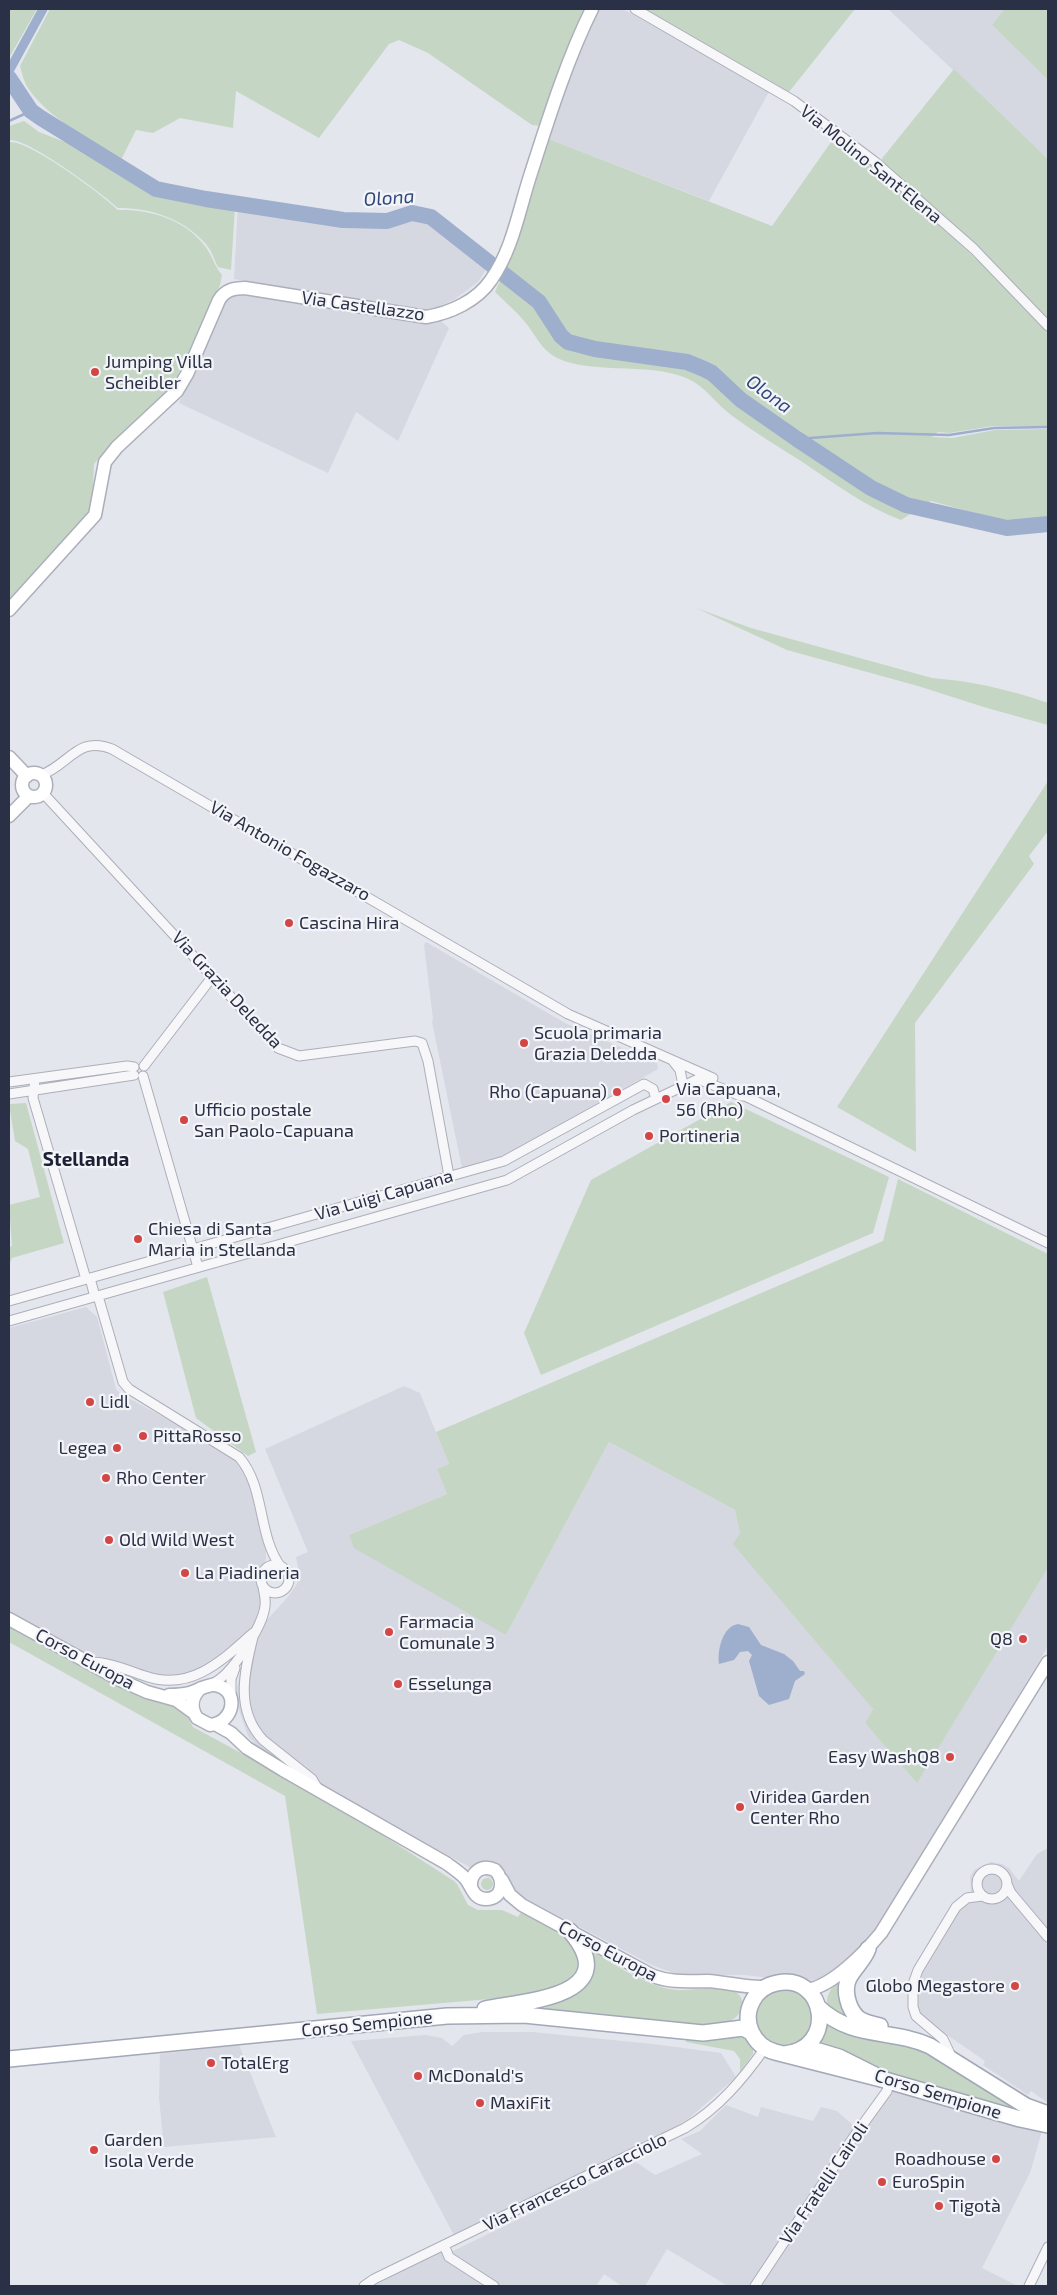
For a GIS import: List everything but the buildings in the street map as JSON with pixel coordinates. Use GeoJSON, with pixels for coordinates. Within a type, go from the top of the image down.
{"type":"FeatureCollection","features":[{"type":"Feature","properties":{"kind":"main road","name":"Via Castellazzo"},"geometry":{"type":"LineString","coordinates":[[9,610],[95,515],[103,468],[110,456],[177,391],[187,374],[219,300],[230,290],[245,288],[426,317],[443,313],[463,304],[491,281],[506,253],[531,172],[570,61],[592,9]]}},
{"type":"Feature","properties":{"kind":"main road"},"geometry":{"type":"LineString","coordinates":[[9,757],[27,776]]}},
{"type":"Feature","properties":{"kind":"main road"},"geometry":{"type":"LineString","coordinates":[[34,773],[42,775],[46,786],[43,793],[36,797],[29,796],[23,786],[27,776],[34,773]]}},
{"type":"Feature","properties":{"kind":"main road"},"geometry":{"type":"LineString","coordinates":[[9,816],[29,796]]}},
{"type":"Feature","properties":{"kind":"main road","name":"Corso Europa"},"geometry":{"type":"LineString","coordinates":[[9,1618],[86,1662],[138,1688],[163,1695],[185,1705],[194,1713]]}},
{"type":"Feature","properties":{"kind":"main road"},"geometry":{"type":"LineString","coordinates":[[807,1990],[820,1986],[836,1975],[868,1948],[882,1933],[1048,1662]]}},
{"type":"Feature","properties":{"kind":"main road"},"geometry":{"type":"LineString","coordinates":[[255,1752],[234,1724],[231,1705],[223,1688],[205,1687],[194,1697],[194,1713],[200,1721],[215,1724],[231,1733],[247,1748],[320,1792],[444,1861],[462,1875],[471,1886],[475,1895],[486,1899],[497,1895],[501,1889],[502,1880],[495,1870],[482,1868],[466,1869],[444,1861]]}},
{"type":"Feature","properties":{"kind":"main road","name":"Corso Europa"},"geometry":{"type":"LineString","coordinates":[[163,1695],[186,1694],[205,1687]]}},
{"type":"Feature","properties":{"kind":"main road"},"geometry":{"type":"LineString","coordinates":[[215,1724],[227,1718],[231,1705]]}},
{"type":"Feature","properties":{"kind":"main road"},"geometry":{"type":"LineString","coordinates":[[471,1886],[473,1875],[482,1868]]}},
{"type":"Feature","properties":{"kind":"main road","name":"Corso Europa"},"geometry":{"type":"LineString","coordinates":[[502,1880],[510,1895],[522,1905],[663,1980],[675,1982],[706,1981],[746,1987],[765,1987]]}},
{"type":"Feature","properties":{"kind":"main road","name":"Corso Europa"},"geometry":{"type":"LineString","coordinates":[[486,1899],[504,1900],[522,1905]]}},
{"type":"Feature","properties":{"kind":"main road"},"geometry":{"type":"LineString","coordinates":[[447,2016],[554,1996],[572,1989],[581,1980],[585,1966],[581,1945],[570,1931]]}},
{"type":"Feature","properties":{"kind":"main road"},"geometry":{"type":"LineString","coordinates":[[868,1948],[847,1985],[846,1994],[850,2006],[857,2017],[867,2022],[911,2032],[922,2042]]}},
{"type":"Feature","properties":{"kind":"main road"},"geometry":{"type":"LineString","coordinates":[[817,2004],[822,1990],[836,1975]]}},
{"type":"Feature","properties":{"kind":"main road"},"geometry":{"type":"LineString","coordinates":[[784,2054],[802,2049],[813,2040],[818,2031],[820,2016],[817,2004],[807,1990],[797,1984],[786,1982],[765,1987],[757,1994],[750,2010],[752,2033],[765,2048],[784,2054],[884,2080]]}},
{"type":"Feature","properties":{"kind":"main road","name":"Corso Europa"},"geometry":{"type":"LineString","coordinates":[[728,1984],[743,1991],[750,2010]]}},
{"type":"Feature","properties":{"kind":"main road","name":"Corso Sempione"},"geometry":{"type":"LineString","coordinates":[[817,2004],[830,2017],[842,2024],[922,2042],[1026,2106],[1048,2114]]}},
{"type":"Feature","properties":{"kind":"main road","name":"Corso Sempione"},"geometry":{"type":"LineString","coordinates":[[725,2030],[740,2024],[750,2010]]}},
{"type":"Feature","properties":{"kind":"main road","name":"Corso Sempione"},"geometry":{"type":"LineString","coordinates":[[9,2059],[447,2016],[524,2015],[703,2032],[743,2028],[752,2033]]}},
{"type":"Feature","properties":{"kind":"main road","name":"Corso Sempione"},"geometry":{"type":"LineString","coordinates":[[802,2049],[839,2056],[884,2080],[1003,2115],[1048,2125]]}},
{"type":"Feature","properties":{"kind":"street","name":"Via Molino Sant'Elena"},"geometry":{"type":"LineString","coordinates":[[635,9],[794,100],[874,161],[974,249],[1048,326]]}},
{"type":"Feature","properties":{"kind":"street","name":"Via Antonio Fogazzaro"},"geometry":{"type":"LineString","coordinates":[[42,775],[84,747],[101,746],[112,750],[568,1014],[672,1059],[743,1092],[745,1096]]}},
{"type":"Feature","properties":{"kind":"street","name":"Via Grazia Deledda"},"geometry":{"type":"LineString","coordinates":[[43,793],[278,1048],[292,1055],[415,1041],[422,1043],[428,1061],[449,1176]]}},
{"type":"Feature","properties":{"kind":"street"},"geometry":{"type":"LineString","coordinates":[[9,1094],[146,1072],[144,1066],[213,976]]}},
{"type":"Feature","properties":{"kind":"street"},"geometry":{"type":"LineString","coordinates":[[672,1059],[678,1066],[683,1085],[695,1080],[703,1080],[745,1096],[1048,1244]]}},
{"type":"Feature","properties":{"kind":"street"},"geometry":{"type":"LineString","coordinates":[[9,1082],[127,1066],[137,1073],[198,1267]]}},
{"type":"Feature","properties":{"kind":"street"},"geometry":{"type":"LineString","coordinates":[[35,1079],[34,1098],[88,1279],[97,1296],[122,1382],[129,1389],[239,1457],[247,1468],[256,1492],[267,1539],[274,1557],[289,1576],[286,1588],[263,1614],[237,1662],[231,1680],[231,1705]]}},
{"type":"Feature","properties":{"kind":"street","name":"Via Luigi Capuana"},"geometry":{"type":"LineString","coordinates":[[9,1301],[504,1161],[644,1084],[653,1089],[656,1099]]}},
{"type":"Feature","properties":{"kind":"street","name":"Via Luigi Capuana"},"geometry":{"type":"LineString","coordinates":[[9,1321],[507,1180],[683,1085]]}},
{"type":"Feature","properties":{"kind":"street"},"geometry":{"type":"LineString","coordinates":[[263,1614],[265,1596],[261,1577],[268,1558],[267,1539]]}},
{"type":"Feature","properties":{"kind":"street"},"geometry":{"type":"LineString","coordinates":[[263,1572],[273,1565],[281,1567]]}},
{"type":"Feature","properties":{"kind":"street"},"geometry":{"type":"LineString","coordinates":[[263,1586],[274,1593],[286,1588]]}},
{"type":"Feature","properties":{"kind":"street"},"geometry":{"type":"LineString","coordinates":[[86,1662],[106,1663],[161,1680],[184,1679],[208,1671],[254,1633]]}},
{"type":"Feature","properties":{"kind":"street"},"geometry":{"type":"LineString","coordinates":[[254,1633],[243,1682],[244,1704],[247,1715],[256,1733],[312,1779],[320,1792]]}},
{"type":"Feature","properties":{"kind":"street"},"geometry":{"type":"LineString","coordinates":[[205,1687],[220,1680],[237,1662]]}},
{"type":"Feature","properties":{"kind":"street"},"geometry":{"type":"LineString","coordinates":[[982,1896],[977,1883],[985,1872],[990,1870],[999,1872],[1003,1875],[1023,1908],[1048,1937]]}},
{"type":"Feature","properties":{"kind":"street"},"geometry":{"type":"LineString","coordinates":[[996,1899],[1004,1894],[1007,1884]]}},
{"type":"Feature","properties":{"kind":"street"},"geometry":{"type":"LineString","coordinates":[[952,2059],[942,2039],[916,2016],[913,2007],[915,1975],[956,1907],[965,1899],[982,1896],[1011,1900],[1023,1908]]}},
{"type":"Feature","properties":{"kind":"street","name":"Via Francesco Caracciolo"},"geometry":{"type":"LineString","coordinates":[[364,2286],[374,2279],[697,2121],[743,2078],[765,2048]]}},
{"type":"Feature","properties":{"kind":"street","name":"Via Fratelli Cairoli"},"geometry":{"type":"LineString","coordinates":[[755,2286],[853,2138],[887,2091],[888,2086],[884,2080]]}},
{"type":"Feature","properties":{"kind":"street"},"geometry":{"type":"LineString","coordinates":[[444,2245],[449,2257],[494,2286]]}},
{"type":"Feature","properties":{"kind":"street"},"geometry":{"type":"LineString","coordinates":[[1028,2286],[1048,2247]]}},
{"type":"Feature","properties":{"kind":"shaded area"},"geometry":{"type":"Polygon","coordinates":[[[596,9],[623,9],[770,90],[709,201],[546,138],[596,9]]]}},
{"type":"Feature","properties":{"kind":"shaded area"},"geometry":{"type":"Polygon","coordinates":[[[888,9],[1004,9],[992,25],[1048,80],[1048,159],[888,9]]]}},
{"type":"Feature","properties":{"kind":"shaded area"},"geometry":{"type":"Polygon","coordinates":[[[238,204],[343,220],[387,221],[412,213],[421,214],[431,217],[489,265],[478,282],[455,299],[438,307],[425,309],[412,309],[234,279],[238,204]]]}},
{"type":"Feature","properties":{"kind":"shaded area"},"geometry":{"type":"Polygon","coordinates":[[[244,292],[439,319],[449,328],[398,441],[356,412],[328,473],[179,403],[224,300],[229,295],[244,292]]]}},
{"type":"Feature","properties":{"kind":"shaded area","name":"Scuola primaria Grazia Deledda"},"geometry":{"type":"Polygon","coordinates":[[[426,942],[565,1023],[657,1063],[658,1069],[500,1159],[462,1168],[432,1022],[424,945],[426,942]]]}},
{"type":"Feature","properties":{"kind":"shaded area"},"geometry":{"type":"Polygon","coordinates":[[[86,1307],[97,1317],[116,1389],[121,1394],[238,1458],[246,1469],[266,1540],[266,1559],[260,1577],[264,1597],[253,1633],[196,1674],[155,1677],[101,1657],[84,1656],[9,1614],[9,1328],[86,1307]]]}},
{"type":"Feature","properties":{"kind":"shaded area"},"geometry":{"type":"Polygon","coordinates":[[[404,1386],[420,1393],[449,1464],[437,1469],[447,1494],[349,1535],[506,1635],[609,1442],[735,1510],[740,1533],[873,1709],[865,1723],[917,1782],[1048,1568],[1048,1646],[874,1935],[860,1951],[833,1972],[819,1979],[801,1982],[745,1975],[680,1975],[654,1966],[534,1903],[287,1766],[259,1748],[248,1736],[238,1707],[237,1689],[241,1668],[266,1621],[297,1584],[299,1572],[296,1557],[308,1552],[265,1449],[404,1386]]]}},
{"type":"Feature","properties":{"kind":"shaded area"},"geometry":{"type":"Polygon","coordinates":[[[1048,1848],[1048,2103],[1031,2091],[1028,2095],[983,2065],[985,2061],[924,2019],[917,2023],[910,2013],[908,1989],[910,1978],[951,1907],[965,1899],[971,1892],[970,1877],[974,1870],[990,1862],[1002,1864],[1009,1868],[1019,1881],[1037,1854],[1048,1848]]]}},
{"type":"Feature","properties":{"kind":"shaded area"},"geometry":{"type":"Polygon","coordinates":[[[482,2032],[532,2032],[721,2053],[736,2077],[686,2121],[589,2173],[456,2239],[351,2041],[426,2035],[442,2038],[452,2046],[464,2035],[482,2032]]]}},
{"type":"Feature","properties":{"kind":"shaded area"},"geometry":{"type":"Polygon","coordinates":[[[239,2045],[276,2137],[164,2147],[159,2098],[160,2054],[239,2045]]]}},
{"type":"Feature","properties":{"kind":"shaded area"},"geometry":{"type":"Polygon","coordinates":[[[891,2090],[1042,2131],[1030,2173],[982,2268],[1018,2286],[762,2286],[754,2282],[751,2286],[728,2286],[667,2249],[645,2286],[622,2286],[604,2274],[596,2286],[373,2286],[438,2253],[451,2252],[636,2162],[655,2175],[702,2154],[681,2139],[700,2131],[726,2105],[758,2117],[761,2107],[813,2121],[821,2107],[837,2111],[856,2128],[891,2090]]]}},
{"type":"Feature","properties":{"kind":"green space"},"geometry":{"type":"Polygon","coordinates":[[[9,9],[37,9],[9,58],[9,9]]]}},
{"type":"Feature","properties":{"kind":"green space"},"geometry":{"type":"Polygon","coordinates":[[[50,9],[588,9],[543,126],[532,125],[428,53],[399,40],[389,44],[319,138],[236,91],[233,128],[180,118],[153,133],[136,130],[121,160],[58,119],[37,99],[25,83],[20,66],[50,9]]]}},
{"type":"Feature","properties":{"kind":"green space"},"geometry":{"type":"Polygon","coordinates":[[[644,9],[855,9],[789,92],[644,9]]]}},
{"type":"Feature","properties":{"kind":"green space"},"geometry":{"type":"Polygon","coordinates":[[[1004,9],[1048,9],[1048,80],[992,25],[1004,9]]]}},
{"type":"Feature","properties":{"kind":"green space"},"geometry":{"type":"Polygon","coordinates":[[[954,69],[1048,159],[1048,320],[880,161],[954,69]]]}},
{"type":"Feature","properties":{"kind":"green space"},"geometry":{"type":"Polygon","coordinates":[[[24,121],[39,132],[78,147],[156,194],[235,207],[231,270],[218,267],[205,243],[196,234],[176,221],[154,212],[118,208],[82,180],[32,147],[18,141],[9,140],[9,126],[24,121]]]}},
{"type":"Feature","properties":{"kind":"green space"},"geometry":{"type":"Polygon","coordinates":[[[836,135],[944,229],[1048,329],[1048,426],[993,426],[949,433],[938,432],[932,437],[952,438],[995,430],[1048,429],[1048,516],[1009,522],[931,501],[901,520],[888,515],[851,494],[731,415],[694,382],[679,375],[663,372],[645,369],[589,366],[557,358],[543,347],[522,318],[495,292],[502,276],[534,303],[542,312],[560,341],[572,350],[684,365],[709,376],[736,401],[752,411],[764,413],[715,370],[688,357],[629,349],[572,338],[567,334],[543,297],[506,268],[546,138],[772,226],[836,135]]]}},
{"type":"Feature","properties":{"kind":"green space","name":"Jumping Villa Scheibler"},"geometry":{"type":"Polygon","coordinates":[[[9,142],[19,143],[48,158],[82,181],[118,210],[142,211],[154,214],[165,217],[186,228],[207,249],[222,275],[220,285],[171,389],[110,445],[94,464],[92,511],[9,602],[9,142]]]}},
{"type":"Feature","properties":{"kind":"green space"},"geometry":{"type":"Polygon","coordinates":[[[696,608],[751,628],[932,678],[977,684],[1034,698],[1048,703],[1048,725],[918,686],[787,650],[696,608]]]}},
{"type":"Feature","properties":{"kind":"green space"},"geometry":{"type":"Polygon","coordinates":[[[1048,781],[1048,831],[1029,856],[1034,864],[915,1023],[916,1152],[837,1107],[1048,781]]]}},
{"type":"Feature","properties":{"kind":"green space"},"geometry":{"type":"Polygon","coordinates":[[[731,1102],[889,1177],[873,1233],[541,1375],[524,1333],[591,1180],[731,1102]]]}},
{"type":"Feature","properties":{"kind":"green space"},"geometry":{"type":"Polygon","coordinates":[[[26,1103],[64,1243],[12,1258],[9,1265],[9,1247],[12,1246],[9,1205],[40,1197],[28,1149],[15,1141],[9,1104],[26,1103]]]}},
{"type":"Feature","properties":{"kind":"green space"},"geometry":{"type":"Polygon","coordinates":[[[898,1179],[1048,1254],[1048,1568],[917,1783],[865,1723],[873,1709],[733,1544],[740,1533],[735,1510],[609,1442],[506,1635],[354,1548],[349,1535],[447,1494],[437,1469],[449,1464],[436,1432],[883,1241],[898,1179]]]}},
{"type":"Feature","properties":{"kind":"green space"},"geometry":{"type":"Polygon","coordinates":[[[207,1277],[256,1452],[248,1456],[196,1418],[163,1292],[207,1277]]]}},
{"type":"Feature","properties":{"kind":"green space"},"geometry":{"type":"Polygon","coordinates":[[[9,1624],[174,1705],[186,1714],[193,1727],[265,1766],[376,1831],[454,1881],[468,1905],[478,1910],[502,1910],[518,1917],[521,1912],[552,1929],[569,1943],[575,1952],[577,1975],[547,1994],[317,2014],[285,1796],[9,1642],[9,1624]]]}},
{"type":"Feature","properties":{"kind":"green space"},"geometry":{"type":"Polygon","coordinates":[[[487,1878],[493,1884],[487,1890],[481,1884],[487,1878]]]}},
{"type":"Feature","properties":{"kind":"green space"},"geometry":{"type":"Polygon","coordinates":[[[584,1946],[629,1973],[665,1988],[683,1990],[725,1988],[732,1990],[741,1999],[740,2013],[724,2023],[697,2027],[509,2006],[583,1981],[584,1946]]]}},
{"type":"Feature","properties":{"kind":"green space"},"geometry":{"type":"Polygon","coordinates":[[[845,1974],[854,2021],[837,2015],[827,2004],[827,1998],[832,1987],[845,1974]]]}},
{"type":"Feature","properties":{"kind":"green space"},"geometry":{"type":"Polygon","coordinates":[[[784,1988],[800,1993],[805,1997],[809,2002],[814,2018],[809,2034],[805,2039],[800,2043],[784,2048],[768,2043],[763,2039],[759,2034],[754,2018],[759,2002],[763,1997],[768,1993],[784,1988]]]}},
{"type":"Feature","properties":{"kind":"green space"},"geometry":{"type":"Polygon","coordinates":[[[828,2022],[927,2050],[1019,2110],[1019,2114],[888,2075],[818,2041],[828,2022]]]}},
{"type":"Feature","properties":{"kind":"green space"},"geometry":{"type":"Polygon","coordinates":[[[731,2036],[744,2038],[753,2047],[753,2054],[740,2072],[740,2059],[734,2051],[686,2042],[686,2038],[709,2040],[731,2036]]]}},
{"type":"Feature","properties":{"kind":"water"},"geometry":{"type":"Polygon","coordinates":[[[738,1624],[749,1627],[761,1645],[784,1654],[793,1661],[800,1671],[804,1671],[805,1674],[795,1681],[789,1699],[769,1705],[759,1696],[749,1661],[752,1655],[748,1651],[740,1652],[734,1660],[719,1664],[722,1640],[728,1629],[738,1624]]]}},
{"type":"Feature","properties":{"kind":"waterway"},"geometry":{"type":"LineString","coordinates":[[9,71],[43,9]]}},
{"type":"Feature","properties":{"kind":"waterway","name":"Olona"},"geometry":{"type":"LineString","coordinates":[[9,78],[31,111],[156,189],[206,199],[343,220],[387,221],[412,213],[431,217],[539,302],[561,336],[568,342],[595,349],[687,362],[704,369],[712,373],[741,400],[797,439],[871,488],[906,505],[1007,528],[1048,524]]}},
{"type":"Feature","properties":{"kind":"waterway"},"geometry":{"type":"LineString","coordinates":[[9,121],[31,111]]}},
{"type":"Feature","properties":{"kind":"waterway","name":"Olona"},"geometry":{"type":"LineString","coordinates":[[797,439],[877,433],[949,435],[994,428],[1048,427]]}},
{"type":"Feature","properties":{"kind":"place","name":"Jumping Villa Scheibler"},"geometry":{"type":"Point","coordinates":[95,372]}},
{"type":"Feature","properties":{"kind":"place","name":"Cascina Hira"},"geometry":{"type":"Point","coordinates":[289,923]}},
{"type":"Feature","properties":{"kind":"place","name":"Scuola primaria Grazia Deledda"},"geometry":{"type":"Point","coordinates":[524,1043]}},
{"type":"Feature","properties":{"kind":"place","name":"Rho (Capuana)"},"geometry":{"type":"Point","coordinates":[617,1092]}},
{"type":"Feature","properties":{"kind":"place","name":"Via Capuana, 56 (Rho)"},"geometry":{"type":"Point","coordinates":[666,1099]}},
{"type":"Feature","properties":{"kind":"place","name":"Ufficio postale San Paolo-Capuana"},"geometry":{"type":"Point","coordinates":[184,1120]}},
{"type":"Feature","properties":{"kind":"place","name":"Portineria"},"geometry":{"type":"Point","coordinates":[649,1136]}},
{"type":"Feature","properties":{"kind":"place","name":"Chiesa di Santa Maria in Stellanda"},"geometry":{"type":"Point","coordinates":[138,1239]}},
{"type":"Feature","properties":{"kind":"place","name":"Lidl"},"geometry":{"type":"Point","coordinates":[90,1402]}},
{"type":"Feature","properties":{"kind":"place","name":"PittaRosso"},"geometry":{"type":"Point","coordinates":[143,1436]}},
{"type":"Feature","properties":{"kind":"place","name":"Legea"},"geometry":{"type":"Point","coordinates":[117,1448]}},
{"type":"Feature","properties":{"kind":"place","name":"Rho Center"},"geometry":{"type":"Point","coordinates":[106,1478]}},
{"type":"Feature","properties":{"kind":"place","name":"Old Wild West"},"geometry":{"type":"Point","coordinates":[109,1540]}},
{"type":"Feature","properties":{"kind":"place","name":"La Piadineria"},"geometry":{"type":"Point","coordinates":[185,1573]}},
{"type":"Feature","properties":{"kind":"place","name":"Farmacia Comunale 3"},"geometry":{"type":"Point","coordinates":[389,1632]}},
{"type":"Feature","properties":{"kind":"place","name":"Q8"},"geometry":{"type":"Point","coordinates":[1023,1639]}},
{"type":"Feature","properties":{"kind":"place","name":"Esselunga"},"geometry":{"type":"Point","coordinates":[398,1684]}},
{"type":"Feature","properties":{"kind":"place","name":"Easy WashQ8"},"geometry":{"type":"Point","coordinates":[950,1757]}},
{"type":"Feature","properties":{"kind":"place","name":"Viridea Garden Center Rho"},"geometry":{"type":"Point","coordinates":[740,1807]}},
{"type":"Feature","properties":{"kind":"place","name":"Globo Megastore"},"geometry":{"type":"Point","coordinates":[1015,1986]}},
{"type":"Feature","properties":{"kind":"place","name":"TotalErg"},"geometry":{"type":"Point","coordinates":[211,2063]}},
{"type":"Feature","properties":{"kind":"place","name":"McDonald's"},"geometry":{"type":"Point","coordinates":[418,2076]}},
{"type":"Feature","properties":{"kind":"place","name":"MaxiFit"},"geometry":{"type":"Point","coordinates":[480,2103]}},
{"type":"Feature","properties":{"kind":"place","name":"Garden Isola Verde"},"geometry":{"type":"Point","coordinates":[94,2150]}},
{"type":"Feature","properties":{"kind":"place","name":"Roadhouse"},"geometry":{"type":"Point","coordinates":[996,2159]}},
{"type":"Feature","properties":{"kind":"place","name":"EuroSpin"},"geometry":{"type":"Point","coordinates":[882,2182]}},
{"type":"Feature","properties":{"kind":"place","name":"Tigotà"},"geometry":{"type":"Point","coordinates":[939,2206]}},
{"type":"Feature","properties":{"kind":"district","name":"Stellanda"},"geometry":{"type":"Point","coordinates":[86,1160]}}]}
